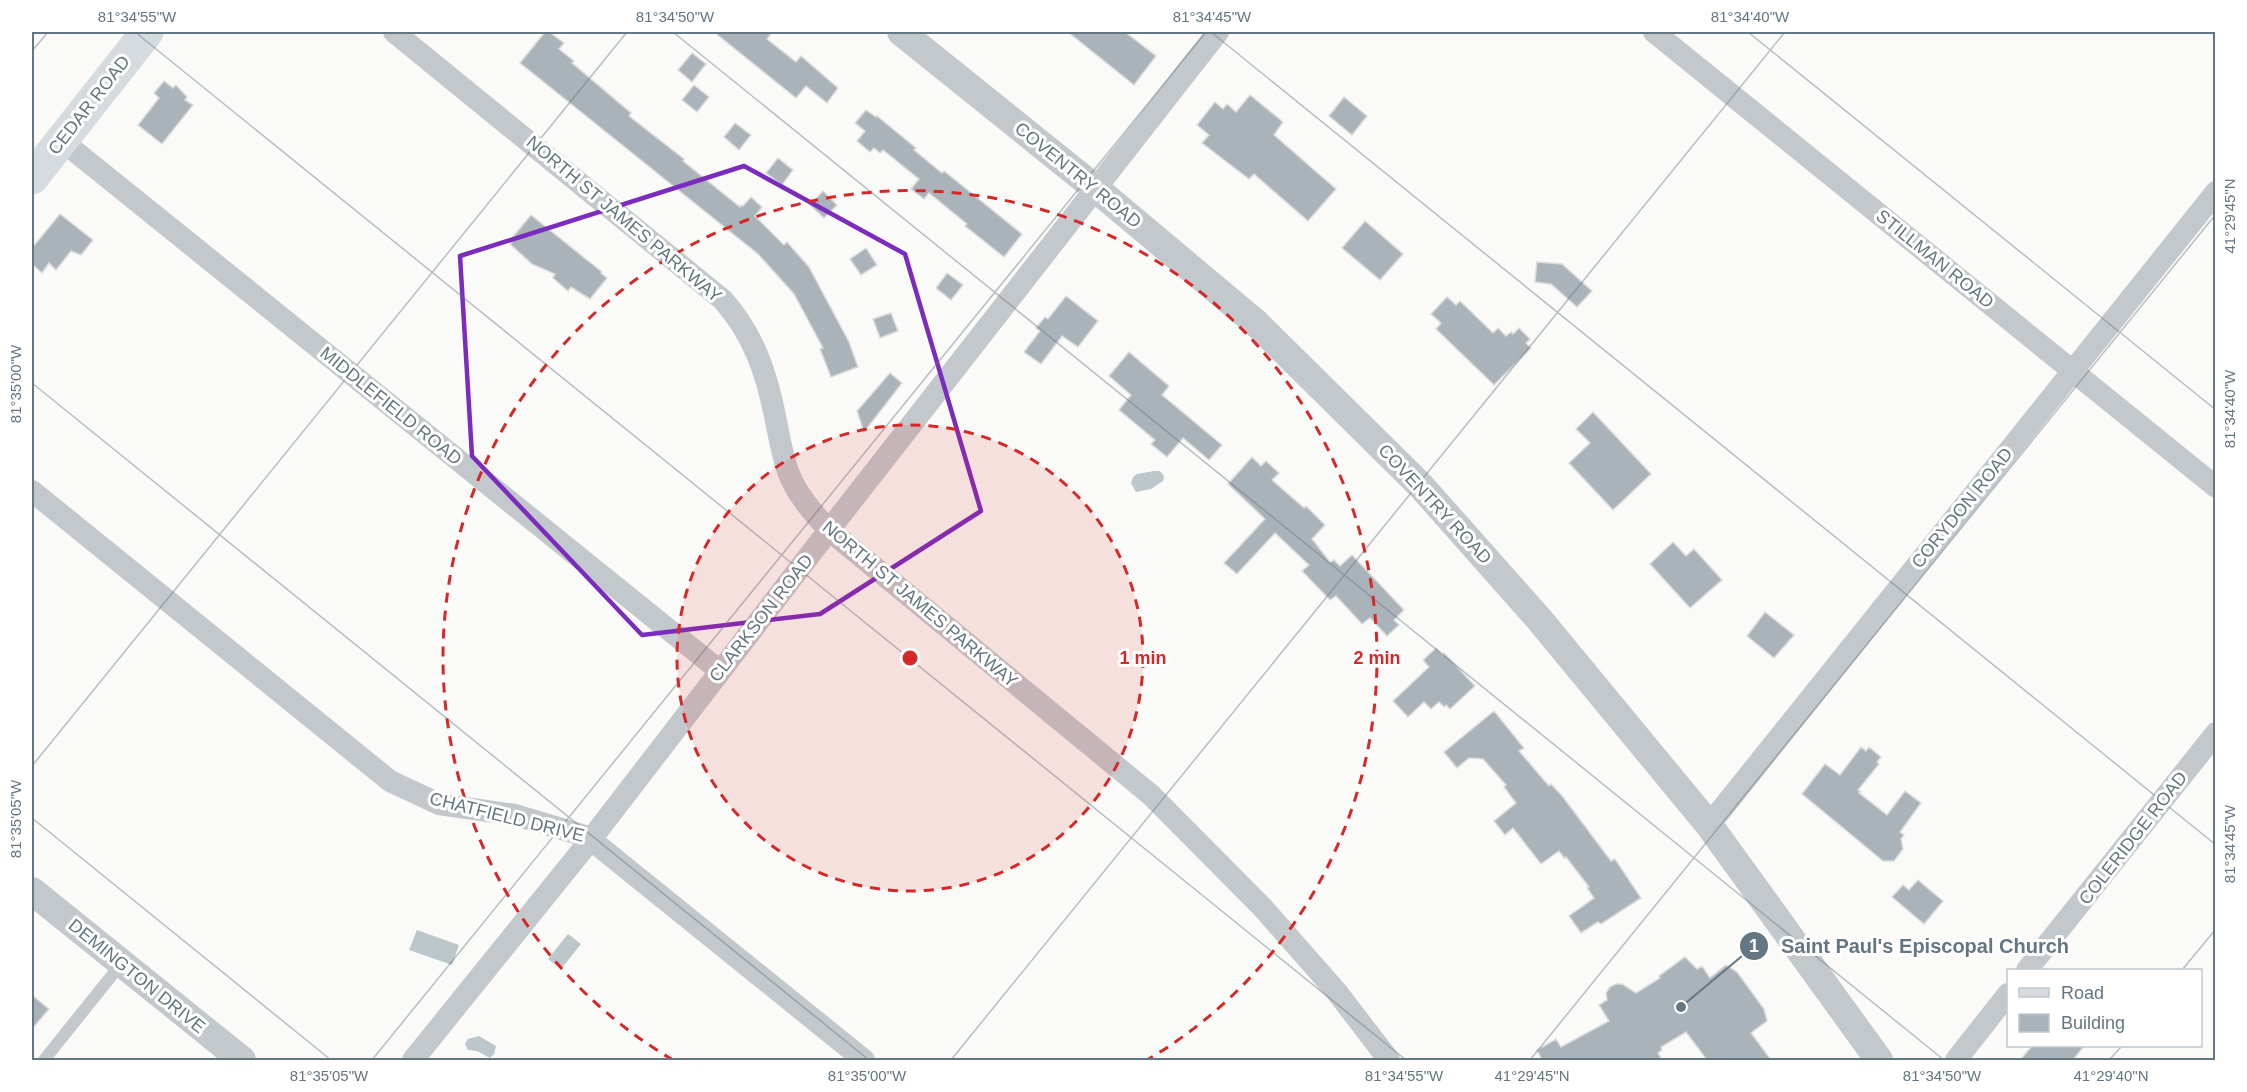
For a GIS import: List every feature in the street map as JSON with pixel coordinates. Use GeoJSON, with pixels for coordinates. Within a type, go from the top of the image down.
{"type":"FeatureCollection","features":[{"type":"Feature","properties":{"kind":"main road","name":"CEDAR ROAD"},"geometry":{"type":"LineString","coordinates":[[32,178],[147,32]]}},
{"type":"Feature","properties":{"kind":"street","name":"NORTH ST JAMES PARKWAY"},"geometry":{"type":"LineString","coordinates":[[394,32],[713,290],[746,329],[760,359],[789,474],[802,499],[829,530],[1151,795],[1263,908],[1336,991],[1389,1060]]}},
{"type":"Feature","properties":{"kind":"street","name":"COVENTRY ROAD"},"geometry":{"type":"LineString","coordinates":[[901,32],[1095,188],[1256,324],[1421,486],[1539,620],[1709,825],[1879,1060]]}},
{"type":"Feature","properties":{"kind":"street","name":"CLARKSON ROAD"},"geometry":{"type":"LineString","coordinates":[[413,1060],[592,838],[1218,32]]}},
{"type":"Feature","properties":{"kind":"street","name":"STILLMAN ROAD"},"geometry":{"type":"LineString","coordinates":[[1654,32],[2216,487]]}},
{"type":"Feature","properties":{"kind":"street","name":"MIDDLEFIELD ROAD"},"geometry":{"type":"LineString","coordinates":[[62,140],[720,671]]}},
{"type":"Feature","properties":{"kind":"street","name":"CORYDON ROAD"},"geometry":{"type":"LineString","coordinates":[[1709,825],[2216,192]]}},
{"type":"Feature","properties":{"kind":"street","name":"CHATFIELD DRIVE"},"geometry":{"type":"LineString","coordinates":[[32,491],[390,782],[439,804],[515,815],[592,838],[595,843],[864,1060]]}},
{"type":"Feature","properties":{"kind":"street","name":"COLERIDGE ROAD"},"geometry":{"type":"LineString","coordinates":[[2028,969],[2216,733]]}},
{"type":"Feature","properties":{"kind":"street","name":"DEMINGTON DRIVE"},"geometry":{"type":"LineString","coordinates":[[32,891],[243,1060]]}},
{"type":"Feature","properties":{"kind":"street"},"geometry":{"type":"LineString","coordinates":[[1956,1060],[2007,995]]}},
{"type":"Feature","properties":{"kind":"lane"},"geometry":{"type":"LineString","coordinates":[[44,1060],[121,964]]}},
{"type":"Feature","properties":{"kind":"highlighted area"},"geometry":{"type":"Polygon","coordinates":[[[744,166],[905,254],[981,511],[820,614],[642,635],[472,456],[460,256],[744,166]]]}},
{"type":"Feature","properties":{"kind":"shaded area"},"geometry":{"type":"Polygon","coordinates":[[[1160,471],[1164,476],[1163,481],[1151,489],[1136,492],[1131,483],[1133,477],[1160,471]]]}},
{"type":"Feature","properties":{"kind":"shaded area"},"geometry":{"type":"Polygon","coordinates":[[[417,930],[459,945],[452,965],[409,950],[417,930]]]}},
{"type":"Feature","properties":{"kind":"shaded area"},"geometry":{"type":"Polygon","coordinates":[[[568,934],[581,944],[561,969],[548,959],[568,934]]]}},
{"type":"Feature","properties":{"kind":"shaded area"},"geometry":{"type":"Polygon","coordinates":[[[479,1036],[496,1046],[490,1058],[477,1051],[468,1050],[465,1044],[468,1039],[479,1036]]]}},
{"type":"Feature","properties":{"kind":"building"},"geometry":{"type":"Polygon","coordinates":[[[545,32],[549,32],[564,43],[559,49],[574,61],[572,63],[631,113],[629,116],[740,207],[751,197],[762,207],[755,216],[784,245],[787,242],[809,267],[849,342],[858,367],[831,377],[820,349],[823,348],[794,294],[758,254],[520,63],[545,32]]]}},
{"type":"Feature","properties":{"kind":"building"},"geometry":{"type":"Polygon","coordinates":[[[714,32],[772,32],[767,39],[796,62],[801,56],[838,88],[827,103],[806,86],[796,98],[714,32]]]}},
{"type":"Feature","properties":{"kind":"building"},"geometry":{"type":"Polygon","coordinates":[[[1068,32],[1125,32],[1156,56],[1134,85],[1068,32]]]}},
{"type":"Feature","properties":{"kind":"building"},"geometry":{"type":"Polygon","coordinates":[[[692,53],[706,64],[692,82],[678,70],[692,53]]]}},
{"type":"Feature","properties":{"kind":"building"},"geometry":{"type":"Polygon","coordinates":[[[164,81],[173,88],[176,85],[187,97],[185,100],[193,105],[162,144],[138,125],[159,98],[154,93],[164,81]]]}},
{"type":"Feature","properties":{"kind":"building"},"geometry":{"type":"Polygon","coordinates":[[[694,85],[709,97],[697,112],[682,100],[694,85]]]}},
{"type":"Feature","properties":{"kind":"building"},"geometry":{"type":"Polygon","coordinates":[[[1250,95],[1283,122],[1274,135],[1336,189],[1308,221],[1254,174],[1249,179],[1202,143],[1209,135],[1197,125],[1215,102],[1223,109],[1227,104],[1236,112],[1250,95]]]}},
{"type":"Feature","properties":{"kind":"building"},"geometry":{"type":"Polygon","coordinates":[[[1344,97],[1367,116],[1352,135],[1329,116],[1344,97]]]}},
{"type":"Feature","properties":{"kind":"building"},"geometry":{"type":"Polygon","coordinates":[[[866,110],[877,116],[942,173],[944,171],[1022,234],[1004,257],[929,193],[924,199],[911,189],[919,179],[883,150],[880,153],[874,148],[870,152],[857,141],[865,131],[855,123],[866,110]]]}},
{"type":"Feature","properties":{"kind":"building"},"geometry":{"type":"Polygon","coordinates":[[[735,123],[751,135],[739,150],[724,137],[735,123]]]}},
{"type":"Feature","properties":{"kind":"building"},"geometry":{"type":"Polygon","coordinates":[[[778,158],[793,170],[782,185],[766,173],[778,158]]]}},
{"type":"Feature","properties":{"kind":"building"},"geometry":{"type":"Polygon","coordinates":[[[823,191],[837,205],[824,218],[810,205],[823,191]]]}},
{"type":"Feature","properties":{"kind":"building"},"geometry":{"type":"Polygon","coordinates":[[[60,214],[93,240],[81,255],[71,251],[56,270],[49,263],[42,273],[32,264],[32,248],[60,214]]]}},
{"type":"Feature","properties":{"kind":"building"},"geometry":{"type":"Polygon","coordinates":[[[531,215],[607,278],[590,299],[571,287],[568,291],[553,278],[555,274],[532,264],[510,244],[514,240],[512,238],[531,215]]]}},
{"type":"Feature","properties":{"kind":"building"},"geometry":{"type":"Polygon","coordinates":[[[1365,221],[1403,254],[1380,280],[1342,248],[1365,221]]]}},
{"type":"Feature","properties":{"kind":"building"},"geometry":{"type":"Polygon","coordinates":[[[866,248],[877,265],[861,275],[850,259],[866,248]]]}},
{"type":"Feature","properties":{"kind":"building"},"geometry":{"type":"Polygon","coordinates":[[[1537,262],[1562,264],[1592,291],[1577,307],[1551,284],[1535,282],[1537,262]]]}},
{"type":"Feature","properties":{"kind":"building"},"geometry":{"type":"Polygon","coordinates":[[[947,273],[963,285],[951,300],[936,288],[947,273]]]}},
{"type":"Feature","properties":{"kind":"building"},"geometry":{"type":"Polygon","coordinates":[[[1066,296],[1098,321],[1078,347],[1062,336],[1041,364],[1024,352],[1040,331],[1036,328],[1045,317],[1048,319],[1066,296]]]}},
{"type":"Feature","properties":{"kind":"building"},"geometry":{"type":"Polygon","coordinates":[[[1447,297],[1456,305],[1460,301],[1493,333],[1498,328],[1506,336],[1511,332],[1513,334],[1519,328],[1530,339],[1526,343],[1531,348],[1494,385],[1436,329],[1441,323],[1431,314],[1447,297]]]}},
{"type":"Feature","properties":{"kind":"building"},"geometry":{"type":"Polygon","coordinates":[[[891,313],[898,331],[880,338],[873,319],[891,313]]]}},
{"type":"Feature","properties":{"kind":"building"},"geometry":{"type":"Polygon","coordinates":[[[1129,352],[1169,386],[1162,395],[1222,445],[1209,460],[1183,438],[1167,457],[1151,444],[1155,440],[1119,410],[1131,395],[1109,376],[1129,352]]]}},
{"type":"Feature","properties":{"kind":"building"},"geometry":{"type":"Polygon","coordinates":[[[890,373],[902,383],[864,432],[857,411],[890,373]]]}},
{"type":"Feature","properties":{"kind":"building"},"geometry":{"type":"Polygon","coordinates":[[[1593,412],[1651,474],[1613,510],[1569,463],[1590,443],[1576,429],[1593,412]]]}},
{"type":"Feature","properties":{"kind":"building"},"geometry":{"type":"Polygon","coordinates":[[[1252,457],[1261,466],[1266,461],[1279,473],[1272,480],[1304,508],[1306,506],[1325,525],[1312,539],[1330,562],[1334,560],[1340,566],[1352,555],[1404,610],[1394,620],[1399,625],[1387,636],[1370,618],[1362,624],[1336,596],[1330,600],[1302,571],[1309,565],[1275,533],[1237,574],[1224,563],[1265,519],[1228,484],[1252,457]]]}},
{"type":"Feature","properties":{"kind":"building"},"geometry":{"type":"Polygon","coordinates":[[[1673,542],[1686,556],[1694,549],[1722,580],[1690,608],[1650,564],[1673,542]]]}},
{"type":"Feature","properties":{"kind":"building"},"geometry":{"type":"Polygon","coordinates":[[[1765,612],[1794,635],[1774,658],[1747,636],[1765,612]]]}},
{"type":"Feature","properties":{"kind":"building"},"geometry":{"type":"Polygon","coordinates":[[[1436,648],[1443,655],[1444,653],[1475,686],[1450,709],[1439,702],[1431,709],[1424,702],[1408,717],[1393,701],[1429,667],[1423,660],[1436,648]]]}},
{"type":"Feature","properties":{"kind":"building"},"geometry":{"type":"Polygon","coordinates":[[[1494,711],[1524,748],[1519,751],[1549,786],[1551,784],[1563,797],[1611,861],[1615,859],[1641,898],[1601,924],[1598,922],[1581,933],[1569,916],[1594,898],[1587,888],[1589,887],[1559,851],[1541,864],[1513,828],[1505,835],[1494,821],[1516,803],[1504,787],[1506,785],[1483,759],[1469,758],[1457,768],[1444,752],[1494,711]]]}},
{"type":"Feature","properties":{"kind":"building"},"geometry":{"type":"Polygon","coordinates":[[[1861,747],[1866,751],[1869,747],[1881,757],[1877,762],[1879,764],[1858,790],[1861,792],[1859,793],[1887,815],[1905,791],[1921,803],[1900,832],[1904,835],[1901,839],[1903,849],[1894,861],[1883,861],[1802,794],[1825,764],[1840,775],[1861,747]]]}},
{"type":"Feature","properties":{"kind":"building"},"geometry":{"type":"Polygon","coordinates":[[[1918,880],[1943,901],[1924,924],[1892,897],[1903,885],[1909,890],[1918,880]]]}},
{"type":"Feature","properties":{"kind":"building"},"geometry":{"type":"Polygon","coordinates":[[[1685,957],[1697,969],[1702,966],[1710,978],[1726,965],[1737,972],[1764,1009],[1767,1021],[1751,1033],[1771,1060],[1707,1060],[1686,1032],[1661,1047],[1662,1050],[1658,1053],[1662,1060],[1537,1060],[1541,1058],[1537,1050],[1556,1039],[1561,1047],[1609,1021],[1599,1005],[1607,1000],[1606,993],[1610,987],[1622,984],[1636,993],[1660,978],[1659,976],[1685,957]]]}},
{"type":"Feature","properties":{"kind":"building"},"geometry":{"type":"Polygon","coordinates":[[[32,995],[49,1009],[32,1029],[32,995]]]}},
{"type":"Feature","properties":{"kind":"building"},"geometry":{"type":"Polygon","coordinates":[[[2031,1047],[2083,1047],[2073,1060],[2020,1060],[2031,1047]]]}},
{"type":"Feature","properties":{"kind":"place","name":"Saint Paul's Episcopal Church"},"geometry":{"type":"Point","coordinates":[1681,1007]}}]}
